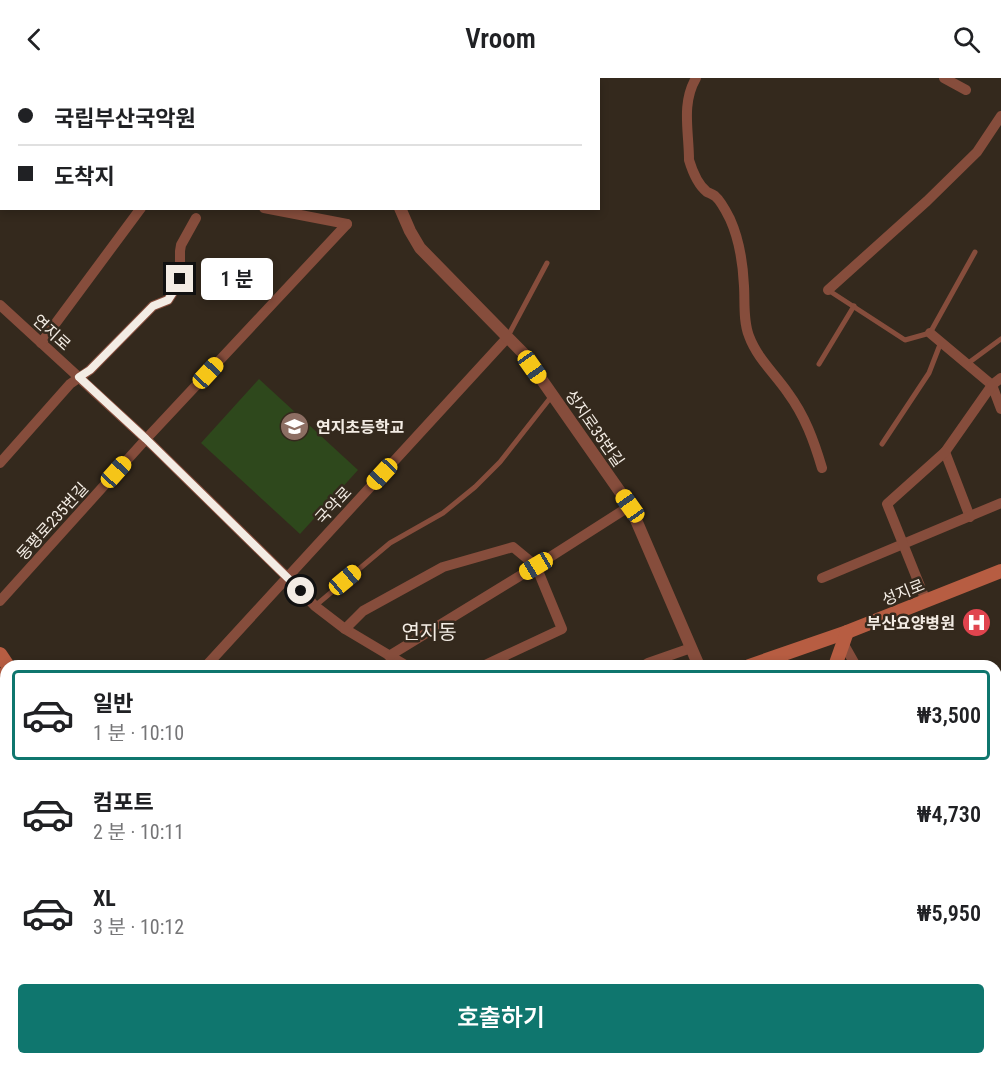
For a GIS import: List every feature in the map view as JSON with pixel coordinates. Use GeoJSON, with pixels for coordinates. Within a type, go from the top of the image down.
{"type":"FeatureCollection","features":[{"type":"Feature","properties":{"kind":"main road","name":"성지로"},"geometry":{"type":"LineString","coordinates":[[770,660],[845,638],[926,601],[1001,571]]}},
{"type":"Feature","properties":{"kind":"main road"},"geometry":{"type":"LineString","coordinates":[[837,660],[845,638]]}},
{"type":"Feature","properties":{"kind":"street"},"geometry":{"type":"LineString","coordinates":[[696,78],[690,88],[687,102],[689,160],[706,191],[715,196],[736,232],[744,283],[748,335],[765,364],[789,393],[806,421],[822,468]]}},
{"type":"Feature","properties":{"kind":"street"},"geometry":{"type":"LineString","coordinates":[[944,78],[966,90]]}},
{"type":"Feature","properties":{"kind":"street"},"geometry":{"type":"LineString","coordinates":[[828,290],[927,201],[977,152],[1001,118]]}},
{"type":"Feature","properties":{"kind":"street"},"geometry":{"type":"LineString","coordinates":[[41,343],[140,210]]}},
{"type":"Feature","properties":{"kind":"street","name":"동평로235번길"},"geometry":{"type":"LineString","coordinates":[[0,601],[146,439],[347,224],[274,210]]}},
{"type":"Feature","properties":{"kind":"street","name":"성지로35번길"},"geometry":{"type":"LineString","coordinates":[[401,210],[420,248],[523,353],[630,506],[696,660]]}},
{"type":"Feature","properties":{"kind":"street"},"geometry":{"type":"LineString","coordinates":[[0,463],[68,387],[90,370],[153,306],[168,300],[180,279],[181,245],[196,218]]}},
{"type":"Feature","properties":{"kind":"street","name":"연지로"},"geometry":{"type":"LineString","coordinates":[[0,305],[146,439],[315,606],[345,629],[396,660]]}},
{"type":"Feature","properties":{"kind":"street"},"geometry":{"type":"LineString","coordinates":[[930,333],[992,385],[1001,410]]}},
{"type":"Feature","properties":{"kind":"street","name":"국악로"},"geometry":{"type":"LineString","coordinates":[[211,660],[507,338]]}},
{"type":"Feature","properties":{"kind":"street"},"geometry":{"type":"LineString","coordinates":[[926,601],[887,504],[945,452],[992,385],[1001,378]]}},
{"type":"Feature","properties":{"kind":"street"},"geometry":{"type":"LineString","coordinates":[[945,452],[970,517]]}},
{"type":"Feature","properties":{"kind":"street"},"geometry":{"type":"LineString","coordinates":[[822,578],[1001,503]]}},
{"type":"Feature","properties":{"kind":"street"},"geometry":{"type":"LineString","coordinates":[[389,656],[630,506]]}},
{"type":"Feature","properties":{"kind":"street"},"geometry":{"type":"LineString","coordinates":[[345,629],[363,611],[443,567],[513,547],[536,566],[562,629],[496,660]]}},
{"type":"Feature","properties":{"kind":"street"},"geometry":{"type":"LineString","coordinates":[[845,638],[854,660]]}},
{"type":"Feature","properties":{"kind":"street"},"geometry":{"type":"LineString","coordinates":[[657,660],[691,648]]}},
{"type":"Feature","properties":{"kind":"lane"},"geometry":{"type":"LineString","coordinates":[[828,290],[905,340],[930,333],[975,252]]}},
{"type":"Feature","properties":{"kind":"lane"},"geometry":{"type":"LineString","coordinates":[[507,338],[547,263]]}},
{"type":"Feature","properties":{"kind":"lane"},"geometry":{"type":"LineString","coordinates":[[819,364],[854,306]]}},
{"type":"Feature","properties":{"kind":"lane"},"geometry":{"type":"LineString","coordinates":[[967,364],[1001,339]]}},
{"type":"Feature","properties":{"kind":"lane"},"geometry":{"type":"LineString","coordinates":[[882,444],[929,373],[941,342]]}},
{"type":"Feature","properties":{"kind":"lane"},"geometry":{"type":"LineString","coordinates":[[315,606],[390,543],[443,513],[476,487],[500,462],[552,395]]}},
{"type":"Feature","properties":{"kind":"green space"},"geometry":{"type":"Polygon","coordinates":[[[259,379],[358,470],[300,534],[201,443],[259,379]]]}},
{"type":"Feature","properties":{"kind":"place","name":"연지초등학교"},"geometry":{"type":"Point","coordinates":[295,427]}},
{"type":"Feature","properties":{"kind":"place","name":"부산요양병원"},"geometry":{"type":"Point","coordinates":[976,623]}},
{"type":"Feature","properties":{"kind":"district","name":"연지동"},"geometry":{"type":"Point","coordinates":[429,632]}},
{"type":"Feature","properties":{"kind":"route"},"geometry":{"type":"LineString","coordinates":[[180,279],[165,303],[157,303],[153,306],[90,370],[79,377],[146,439],[301,591]]}}]}
